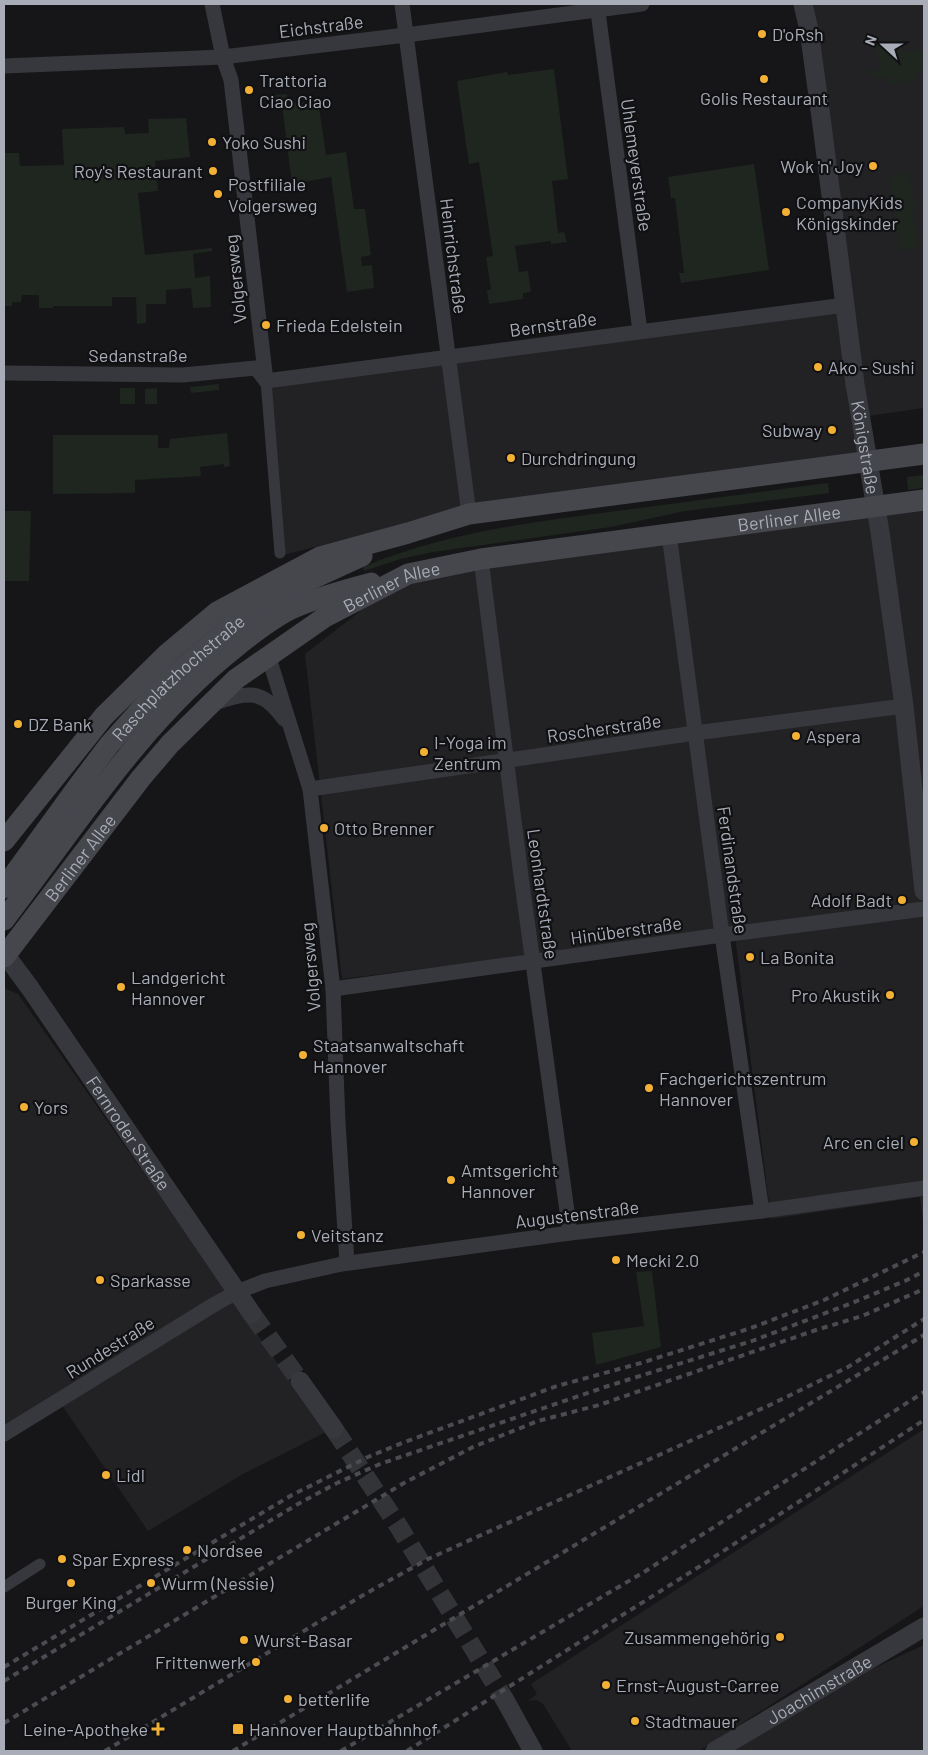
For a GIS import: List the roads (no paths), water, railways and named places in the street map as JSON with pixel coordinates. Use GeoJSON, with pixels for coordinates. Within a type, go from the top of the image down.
{"type":"FeatureCollection","features":[{"type":"Feature","properties":{"kind":"main road"},"geometry":{"type":"LineString","coordinates":[[4,841],[104,716],[167,654],[216,612],[320,557],[469,514],[924,454]]}},
{"type":"Feature","properties":{"kind":"main road","name":"Berliner Allee"},"geometry":{"type":"LineString","coordinates":[[4,954],[141,778],[170,744],[236,679],[325,617],[408,574],[481,559],[924,500]]}},
{"type":"Feature","properties":{"kind":"main road","name":"Raschplatzhochstraße"},"geometry":{"type":"LineString","coordinates":[[4,920],[124,759],[166,710],[222,658],[254,634],[284,602],[408,533]]}},
{"type":"Feature","properties":{"kind":"main road","name":"Raschplatzhochstraße"},"geometry":{"type":"LineString","coordinates":[[4,888],[79,785],[110,745],[151,698],[208,644],[242,617],[284,602],[342,591],[408,574]]}},
{"type":"Feature","properties":{"kind":"main road"},"geometry":{"type":"LineString","coordinates":[[4,852],[31,806]]}},
{"type":"Feature","properties":{"kind":"street","name":"Volgersweg"},"geometry":{"type":"LineString","coordinates":[[212,4],[223,57],[231,80],[266,381],[280,553]]}},
{"type":"Feature","properties":{"kind":"street","name":"Heinrichstraße"},"geometry":{"type":"LineString","coordinates":[[402,4],[469,514]]}},
{"type":"Feature","properties":{"kind":"street","name":"Eichstraße"},"geometry":{"type":"LineString","coordinates":[[4,66],[223,57],[406,35],[597,7],[642,4]]}},
{"type":"Feature","properties":{"kind":"street","name":"Königstraße"},"geometry":{"type":"LineString","coordinates":[[803,4],[810,33],[867,461],[904,706],[924,891]]}},
{"type":"Feature","properties":{"kind":"street","name":"Uhlemeyerstraße"},"geometry":{"type":"LineString","coordinates":[[597,7],[640,331]]}},
{"type":"Feature","properties":{"kind":"street","name":"Bernstraße"},"geometry":{"type":"LineString","coordinates":[[266,381],[846,305]]}},
{"type":"Feature","properties":{"kind":"street","name":"Sedanstraße"},"geometry":{"type":"LineString","coordinates":[[4,373],[183,375],[256,368],[266,381]]}},
{"type":"Feature","properties":{"kind":"street","name":"Ferdinandstraße"},"geometry":{"type":"LineString","coordinates":[[669,534],[722,935],[762,1211]]}},
{"type":"Feature","properties":{"kind":"street","name":"Leonhardtstraße"},"geometry":{"type":"LineString","coordinates":[[481,559],[521,876],[570,1233]]}},
{"type":"Feature","properties":{"kind":"street","name":"Volgersweg"},"geometry":{"type":"LineString","coordinates":[[268,656],[310,789],[333,989],[335,1068],[347,1263]]}},
{"type":"Feature","properties":{"kind":"street","name":"Volgersweg"},"geometry":{"type":"LineString","coordinates":[[209,705],[237,696],[260,697],[274,705],[292,730]]}},
{"type":"Feature","properties":{"kind":"street","name":"Roscherstraße"},"geometry":{"type":"LineString","coordinates":[[310,789],[904,706]]}},
{"type":"Feature","properties":{"kind":"street","name":"Hinüberstraße"},"geometry":{"type":"LineString","coordinates":[[333,989],[924,909]]}},
{"type":"Feature","properties":{"kind":"street","name":"Fernroder Straße"},"geometry":{"type":"LineString","coordinates":[[4,954],[30,988],[252,1314]]}},
{"type":"Feature","properties":{"kind":"street","name":"Augustenstraße"},"geometry":{"type":"LineString","coordinates":[[237,1292],[265,1281],[347,1263],[570,1233],[762,1211],[924,1188]]}},
{"type":"Feature","properties":{"kind":"street","name":"Rundestraße"},"geometry":{"type":"LineString","coordinates":[[4,1434],[214,1304],[237,1292]]}},
{"type":"Feature","properties":{"kind":"street"},"geometry":{"type":"LineString","coordinates":[[300,1381],[334,1429]]}},
{"type":"Feature","properties":{"kind":"street"},"geometry":{"type":"LineString","coordinates":[[4,1587],[40,1564]]}},
{"type":"Feature","properties":{"kind":"street","name":"Joachimstraße"},"geometry":{"type":"LineString","coordinates":[[715,1751],[924,1627]]}},
{"type":"Feature","properties":{"kind":"street"},"geometry":{"type":"LineString","coordinates":[[505,1700],[533,1751]]}},
{"type":"Feature","properties":{"kind":"tunnel"},"geometry":{"type":"LineString","coordinates":[[252,1314],[300,1381]]}},
{"type":"Feature","properties":{"kind":"tunnel"},"geometry":{"type":"LineString","coordinates":[[334,1429],[399,1527],[505,1700]]}},
{"type":"Feature","properties":{"kind":"railway"},"geometry":{"type":"LineString","coordinates":[[4,1667],[292,1495],[368,1457],[557,1386],[641,1363],[751,1328],[824,1300],[924,1252]]}},
{"type":"Feature","properties":{"kind":"railway"},"geometry":{"type":"LineString","coordinates":[[4,1681],[298,1504],[337,1483],[380,1464],[608,1386],[752,1341],[852,1303],[924,1271]]}},
{"type":"Feature","properties":{"kind":"railway"},"geometry":{"type":"LineString","coordinates":[[4,1723],[404,1483],[473,1447],[538,1421],[599,1405],[862,1316],[924,1289]]}},
{"type":"Feature","properties":{"kind":"railway"},"geometry":{"type":"LineString","coordinates":[[105,1751],[365,1594],[428,1559],[772,1404],[848,1367],[924,1319]]}},
{"type":"Feature","properties":{"kind":"railway"},"geometry":{"type":"LineString","coordinates":[[233,1751],[924,1335]]}},
{"type":"Feature","properties":{"kind":"railway"},"geometry":{"type":"LineString","coordinates":[[341,1751],[644,1572],[924,1392]]}},
{"type":"Feature","properties":{"kind":"railway"},"geometry":{"type":"LineString","coordinates":[[407,1751],[705,1563],[924,1420]]}},
{"type":"Feature","properties":{"kind":"place","name":"D'oRsh"},"geometry":{"type":"Point","coordinates":[762,34]}},
{"type":"Feature","properties":{"kind":"place","name":"Golis Restaurant"},"geometry":{"type":"Point","coordinates":[764,79]}},
{"type":"Feature","properties":{"kind":"place","name":"Trattoria Ciao Ciao"},"geometry":{"type":"Point","coordinates":[249,90]}},
{"type":"Feature","properties":{"kind":"place","name":"Yoko Sushi"},"geometry":{"type":"Point","coordinates":[212,142]}},
{"type":"Feature","properties":{"kind":"place","name":"Wok 'n' Joy"},"geometry":{"type":"Point","coordinates":[873,166]}},
{"type":"Feature","properties":{"kind":"place","name":"Roy's Restaurant"},"geometry":{"type":"Point","coordinates":[213,171]}},
{"type":"Feature","properties":{"kind":"place","name":"Postfiliale Volgersweg"},"geometry":{"type":"Point","coordinates":[218,194]}},
{"type":"Feature","properties":{"kind":"place","name":"CompanyKids Königskinder"},"geometry":{"type":"Point","coordinates":[786,212]}},
{"type":"Feature","properties":{"kind":"place","name":"Frieda Edelstein"},"geometry":{"type":"Point","coordinates":[266,325]}},
{"type":"Feature","properties":{"kind":"place","name":"Ako - Sushi"},"geometry":{"type":"Point","coordinates":[818,367]}},
{"type":"Feature","properties":{"kind":"place","name":"Subway"},"geometry":{"type":"Point","coordinates":[832,430]}},
{"type":"Feature","properties":{"kind":"place","name":"Durchdringung"},"geometry":{"type":"Point","coordinates":[511,458]}},
{"type":"Feature","properties":{"kind":"place","name":"DZ Bank"},"geometry":{"type":"Point","coordinates":[18,724]}},
{"type":"Feature","properties":{"kind":"place","name":"Aspera"},"geometry":{"type":"Point","coordinates":[796,736]}},
{"type":"Feature","properties":{"kind":"place","name":"I-Yoga im Zentrum"},"geometry":{"type":"Point","coordinates":[424,752]}},
{"type":"Feature","properties":{"kind":"place","name":"Otto Brenner"},"geometry":{"type":"Point","coordinates":[324,828]}},
{"type":"Feature","properties":{"kind":"place","name":"Adolf Badt"},"geometry":{"type":"Point","coordinates":[902,900]}},
{"type":"Feature","properties":{"kind":"place","name":"La Bonita"},"geometry":{"type":"Point","coordinates":[750,957]}},
{"type":"Feature","properties":{"kind":"place","name":"Landgericht Hannover"},"geometry":{"type":"Point","coordinates":[121,987]}},
{"type":"Feature","properties":{"kind":"place","name":"Pro Akustik"},"geometry":{"type":"Point","coordinates":[890,995]}},
{"type":"Feature","properties":{"kind":"place","name":"Staatsanwaltschaft Hannover"},"geometry":{"type":"Point","coordinates":[303,1055]}},
{"type":"Feature","properties":{"kind":"place","name":"Fachgerichtszentrum Hannover"},"geometry":{"type":"Point","coordinates":[649,1088]}},
{"type":"Feature","properties":{"kind":"place","name":"Yors"},"geometry":{"type":"Point","coordinates":[24,1107]}},
{"type":"Feature","properties":{"kind":"place","name":"Arc en ciel"},"geometry":{"type":"Point","coordinates":[914,1142]}},
{"type":"Feature","properties":{"kind":"place","name":"Amtsgericht Hannover"},"geometry":{"type":"Point","coordinates":[451,1180]}},
{"type":"Feature","properties":{"kind":"place","name":"Veitstanz"},"geometry":{"type":"Point","coordinates":[301,1235]}},
{"type":"Feature","properties":{"kind":"place","name":"Mecki 2.0"},"geometry":{"type":"Point","coordinates":[616,1260]}},
{"type":"Feature","properties":{"kind":"place","name":"Sparkasse"},"geometry":{"type":"Point","coordinates":[100,1280]}},
{"type":"Feature","properties":{"kind":"place","name":"Lidl"},"geometry":{"type":"Point","coordinates":[106,1475]}},
{"type":"Feature","properties":{"kind":"place","name":"Nordsee"},"geometry":{"type":"Point","coordinates":[187,1550]}},
{"type":"Feature","properties":{"kind":"place","name":"Spar Express"},"geometry":{"type":"Point","coordinates":[62,1559]}},
{"type":"Feature","properties":{"kind":"place","name":"Burger King"},"geometry":{"type":"Point","coordinates":[71,1583]}},
{"type":"Feature","properties":{"kind":"place","name":"Wurm (Nessie)"},"geometry":{"type":"Point","coordinates":[151,1583]}},
{"type":"Feature","properties":{"kind":"place","name":"Zusammengehörig"},"geometry":{"type":"Point","coordinates":[780,1637]}},
{"type":"Feature","properties":{"kind":"place","name":"Wurst-Basar"},"geometry":{"type":"Point","coordinates":[244,1640]}},
{"type":"Feature","properties":{"kind":"place","name":"Frittenwerk"},"geometry":{"type":"Point","coordinates":[256,1662]}},
{"type":"Feature","properties":{"kind":"place","name":"Ernst-August-Carree"},"geometry":{"type":"Point","coordinates":[606,1685]}},
{"type":"Feature","properties":{"kind":"place","name":"betterlife"},"geometry":{"type":"Point","coordinates":[288,1699]}},
{"type":"Feature","properties":{"kind":"place","name":"Stadtmauer"},"geometry":{"type":"Point","coordinates":[635,1721]}},
{"type":"Feature","properties":{"kind":"place","name":"Leine-Apotheke"},"geometry":{"type":"Point","coordinates":[158,1729]}},
{"type":"Feature","properties":{"kind":"place","name":"Hannover Hauptbahnhof"},"geometry":{"type":"Point","coordinates":[238,1729]}}]}
